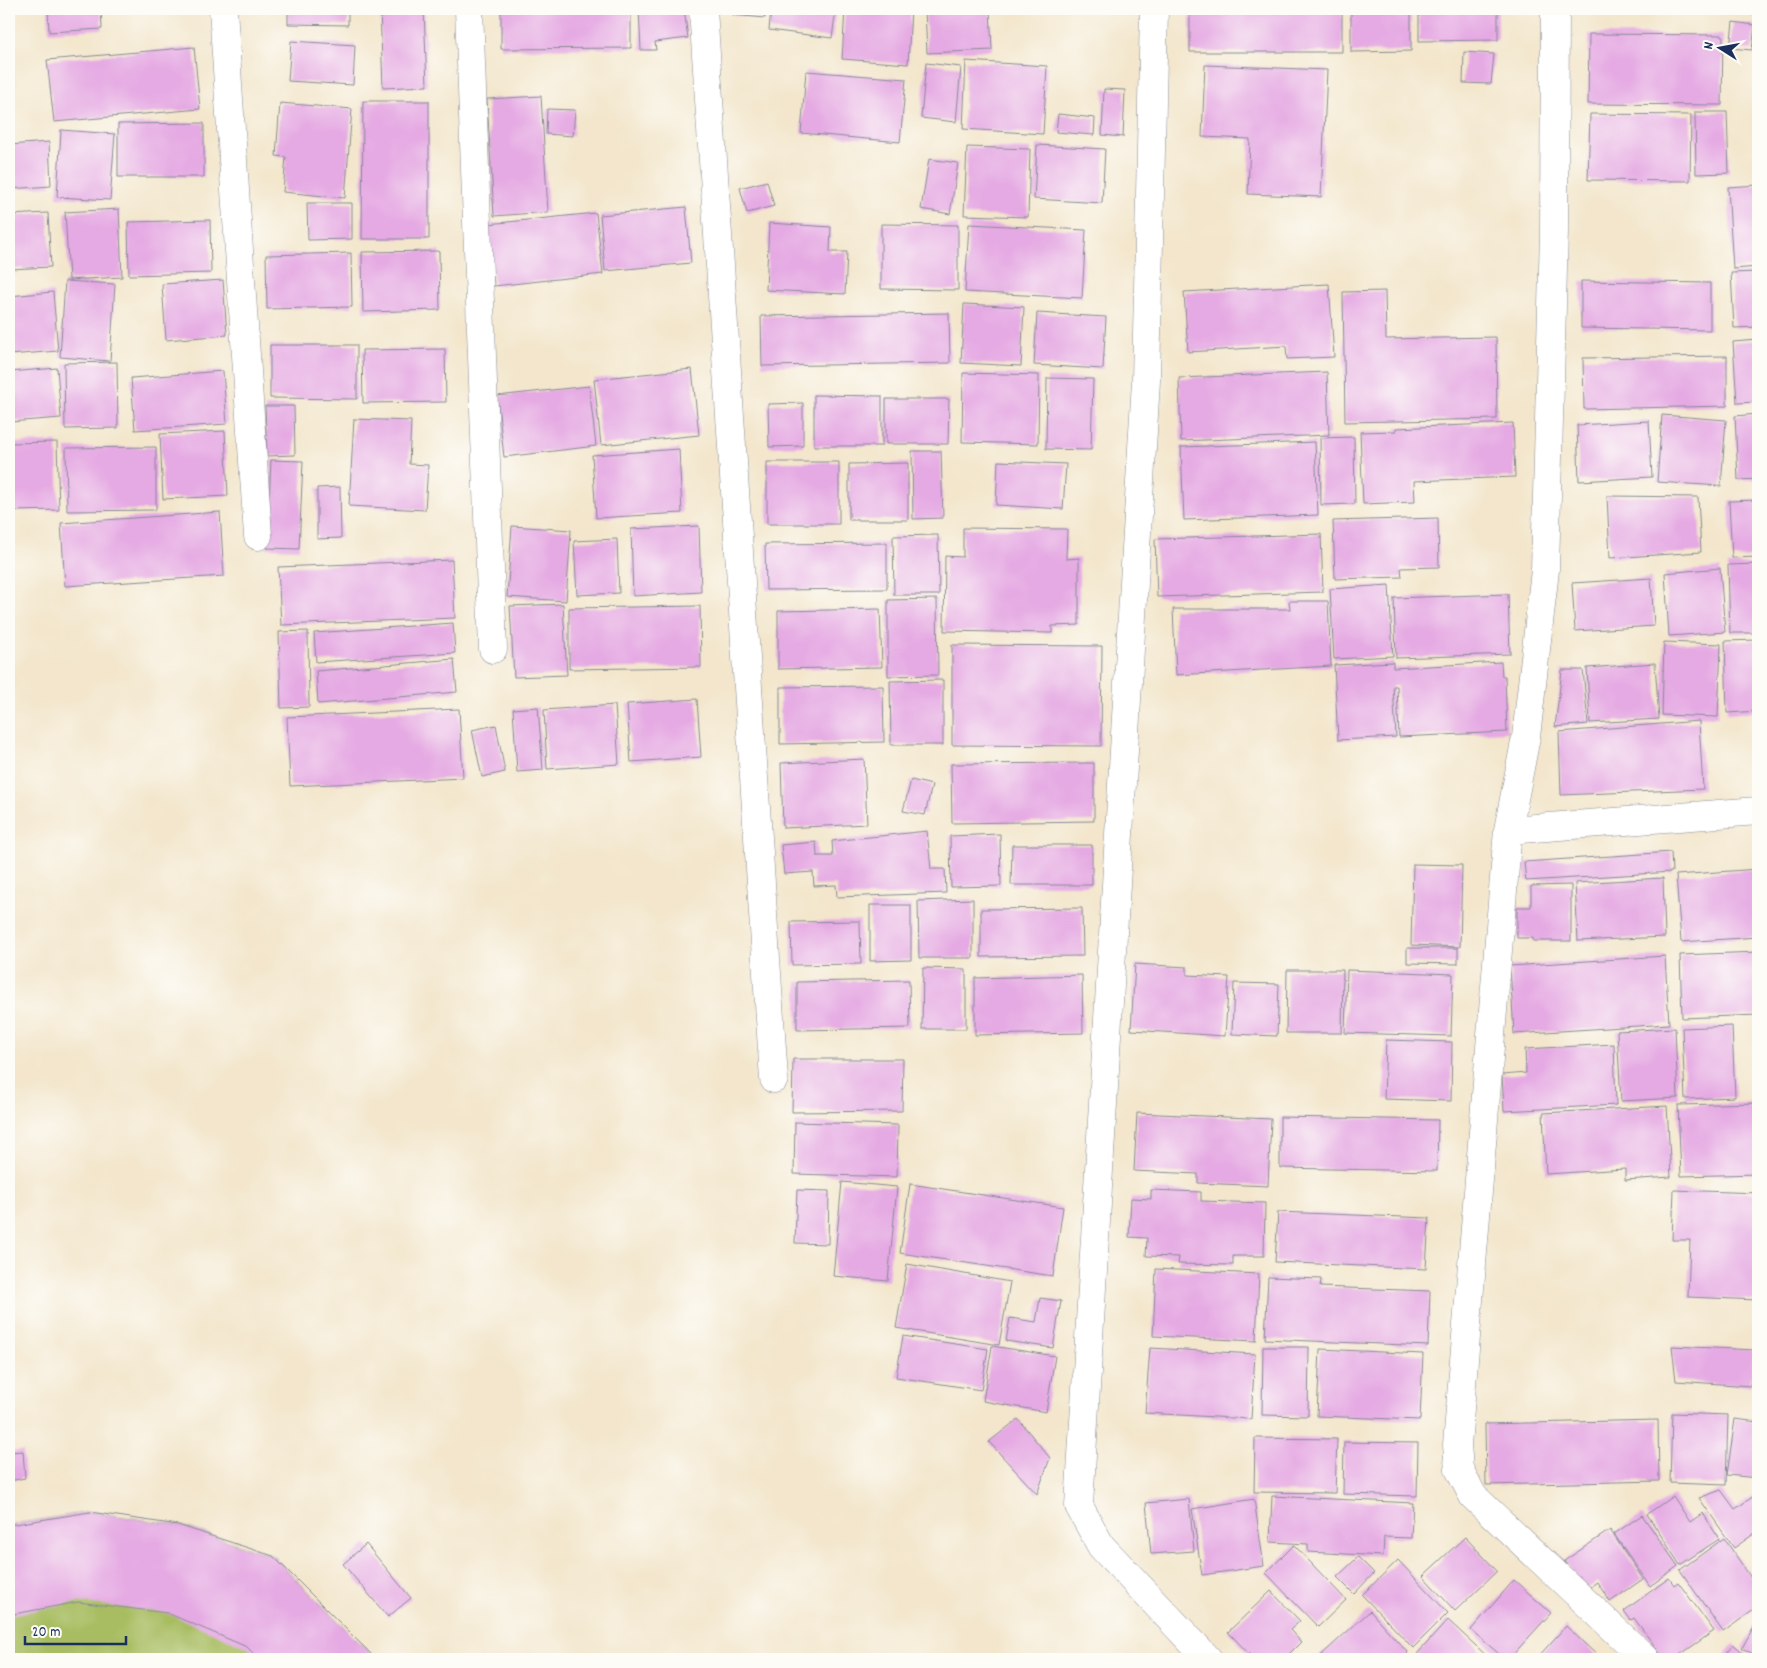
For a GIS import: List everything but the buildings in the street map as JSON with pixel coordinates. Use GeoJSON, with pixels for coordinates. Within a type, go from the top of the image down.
{"type":"FeatureCollection","features":[{"type":"Feature","properties":{"kind":"street"},"geometry":{"type":"LineString","coordinates":[[223,9],[258,536]]}},
{"type":"Feature","properties":{"kind":"street"},"geometry":{"type":"LineString","coordinates":[[469,9],[493,649]]}},
{"type":"Feature","properties":{"kind":"street"},"geometry":{"type":"LineString","coordinates":[[703,9],[774,1079]]}},
{"type":"Feature","properties":{"kind":"street"},"geometry":{"type":"LineString","coordinates":[[1154,9],[1146,381],[1079,1506],[1101,1546],[1208,1659]]}},
{"type":"Feature","properties":{"kind":"street"},"geometry":{"type":"LineString","coordinates":[[1555,9],[1554,231],[1545,570],[1526,737],[1508,830],[1457,1445],[1460,1469],[1472,1496],[1646,1659]]}},
{"type":"Feature","properties":{"kind":"street"},"geometry":{"type":"LineString","coordinates":[[1508,830],[1758,811]]}},
{"type":"Feature","properties":{"kind":"green space"},"geometry":{"type":"Polygon","coordinates":[[[90,1512],[178,1525],[273,1556],[376,1659],[9,1659],[9,1525],[90,1512]]]}}]}
